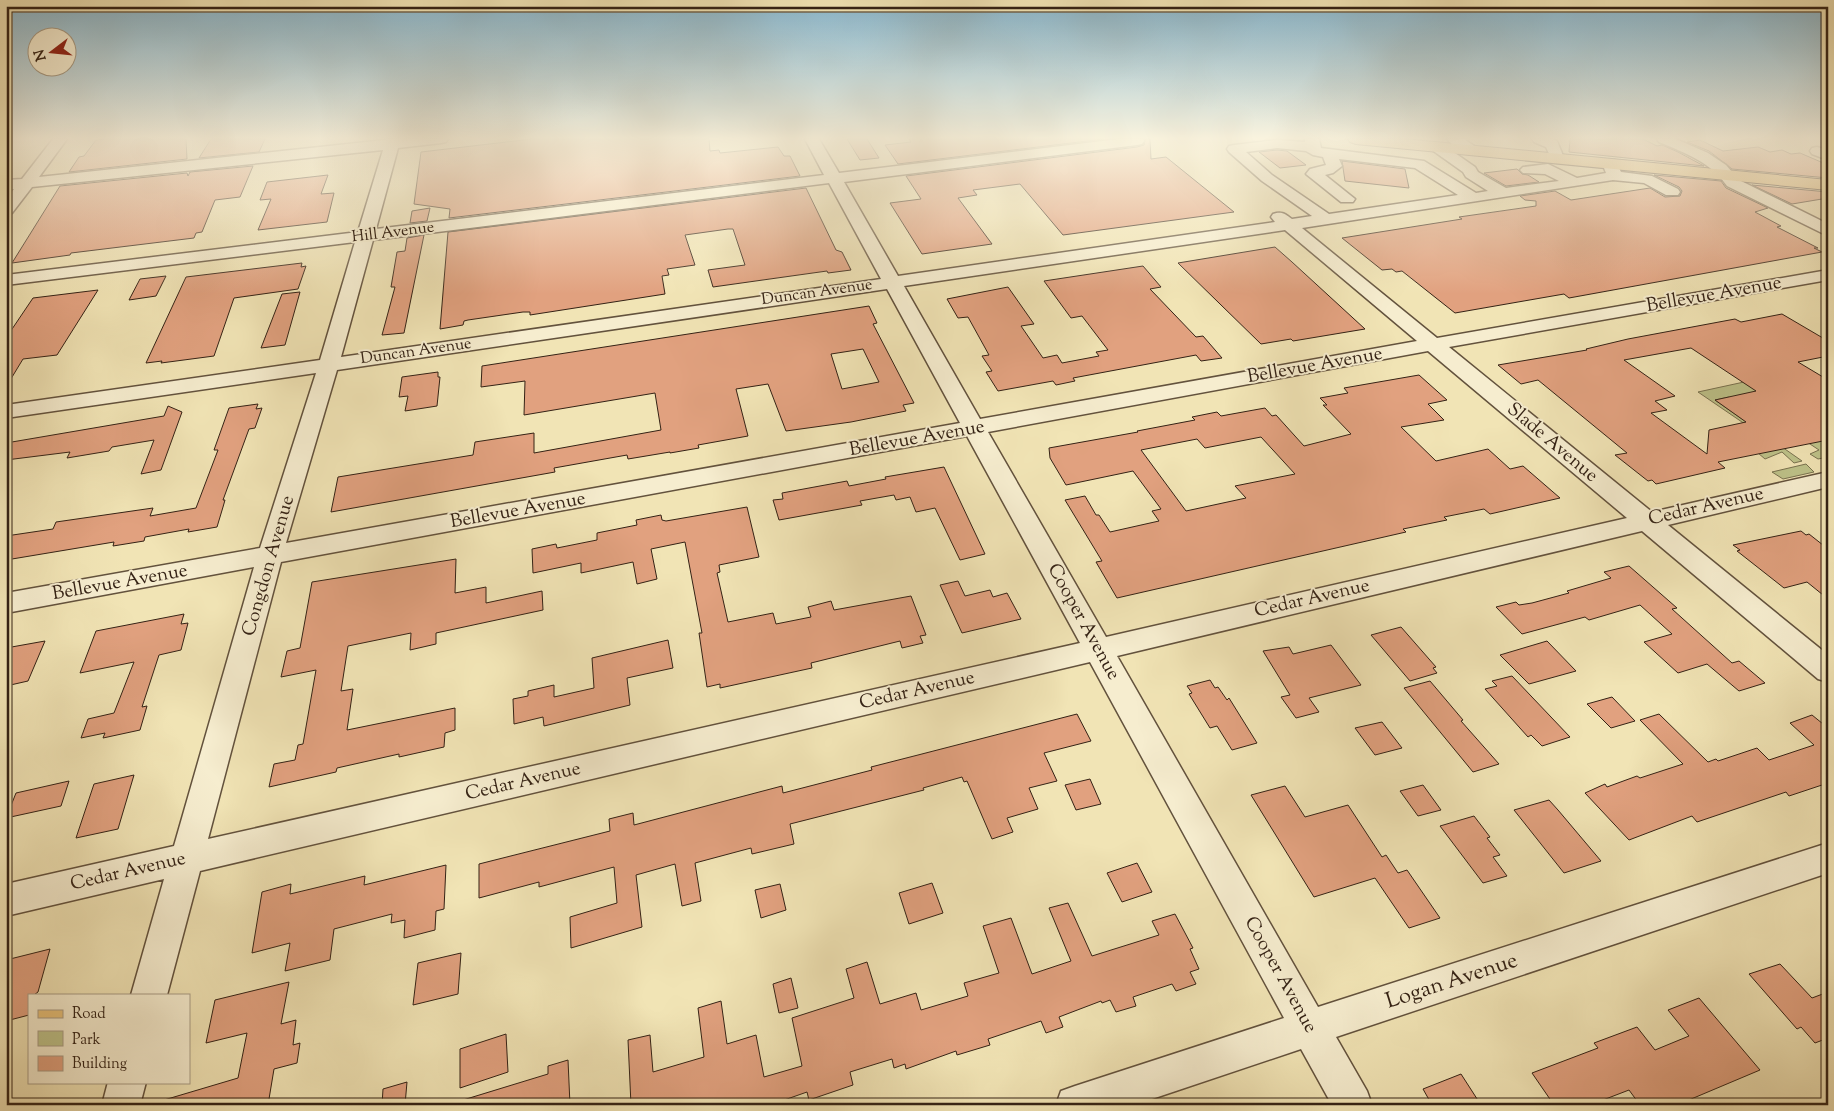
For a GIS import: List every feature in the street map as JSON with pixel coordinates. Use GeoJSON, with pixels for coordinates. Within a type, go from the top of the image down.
{"type":"FeatureCollection","features":[{"type":"Feature","properties":{"kind":"street"},"geometry":{"type":"LineString","coordinates":[[6,210],[21,191]]}},
{"type":"Feature","properties":{"kind":"street","name":"Congdon Avenue"},"geometry":{"type":"LineString","coordinates":[[150,994],[270,556],[329,365],[378,191]]}},
{"type":"Feature","properties":{"kind":"street","name":"Hill Avenue"},"geometry":{"type":"LineString","coordinates":[[6,280],[730,191]]}},
{"type":"Feature","properties":{"kind":"street","name":"Cooper Avenue"},"geometry":{"type":"LineString","coordinates":[[841,191],[1353,1105]]}},
{"type":"Feature","properties":{"kind":"street"},"geometry":{"type":"LineString","coordinates":[[1285,191],[1326,219]]}},
{"type":"Feature","properties":{"kind":"street"},"geometry":{"type":"LineString","coordinates":[[1336,191],[1347,199]]}},
{"type":"Feature","properties":{"kind":"street"},"geometry":{"type":"LineString","coordinates":[[1462,191],[1472,197]]}},
{"type":"Feature","properties":{"kind":"street"},"geometry":{"type":"LineString","coordinates":[[1499,191],[1503,193]]}},
{"type":"Feature","properties":{"kind":"street","name":"Duncan Avenue"},"geometry":{"type":"LineString","coordinates":[[6,412],[892,282],[1282,220],[1326,219],[1519,191]]}},
{"type":"Feature","properties":{"kind":"street"},"geometry":{"type":"LineString","coordinates":[[1749,191],[1828,231]]}},
{"type":"Feature","properties":{"kind":"street"},"geometry":{"type":"LineString","coordinates":[[1388,194],[1404,207]]}},
{"type":"Feature","properties":{"kind":"street","name":"Slade Avenue"},"geometry":{"type":"LineString","coordinates":[[1282,220],[1828,671]]}},
{"type":"Feature","properties":{"kind":"street","name":"Bellevue Avenue"},"geometry":{"type":"LineString","coordinates":[[6,603],[974,429],[1434,344],[1828,275]]}},
{"type":"Feature","properties":{"kind":"street","name":"Cedar Avenue"},"geometry":{"type":"LineString","coordinates":[[6,900],[1098,650],[1828,479]]}},
{"type":"Feature","properties":{"kind":"street","name":"Logan Avenue"},"geometry":{"type":"LineString","coordinates":[[1075,1105],[1828,858]]}},
{"type":"Feature","properties":{"kind":"street"},"geometry":{"type":"LineString","coordinates":[[121,1105],[126,1084]]}},
{"type":"Feature","properties":{"kind":"green space"},"geometry":{"type":"Polygon","coordinates":[[[1744,382],[1828,437],[1828,457],[1818,459],[1810,454],[1819,450],[1729,397],[1715,400],[1802,461],[1794,463],[1782,452],[1765,459],[1758,453],[1761,435],[1698,392],[1744,382]]]}},
{"type":"Feature","properties":{"kind":"green space"},"geometry":{"type":"Polygon","coordinates":[[[1806,464],[1814,472],[1783,479],[1772,472],[1806,464]]]}},
{"type":"Feature","properties":{"kind":"building"},"geometry":{"type":"Polygon","coordinates":[[[57,191],[243,191],[240,197],[215,200],[202,232],[196,233],[194,238],[71,253],[70,255],[12,263],[57,191]]]}},
{"type":"Feature","properties":{"kind":"building"},"geometry":{"type":"Polygon","coordinates":[[[264,191],[322,191],[321,194],[334,193],[327,222],[258,230],[271,199],[260,200],[264,191]]]}},
{"type":"Feature","properties":{"kind":"building"},"geometry":{"type":"Polygon","coordinates":[[[416,191],[676,191],[449,218],[450,209],[414,204],[416,191]]]}},
{"type":"Feature","properties":{"kind":"building"},"geometry":{"type":"Polygon","coordinates":[[[783,191],[807,191],[836,250],[842,252],[851,270],[828,273],[827,271],[713,287],[708,270],[745,265],[733,229],[685,235],[695,265],[667,269],[669,275],[662,276],[665,294],[530,315],[530,312],[523,312],[468,320],[464,321],[463,325],[440,329],[448,232],[783,191]]]}},
{"type":"Feature","properties":{"kind":"building"},"geometry":{"type":"Polygon","coordinates":[[[916,191],[974,191],[977,195],[958,198],[992,244],[922,254],[890,203],[921,199],[916,191]]]}},
{"type":"Feature","properties":{"kind":"building"},"geometry":{"type":"Polygon","coordinates":[[[1026,191],[1208,191],[1234,212],[1063,235],[1026,191]]]}},
{"type":"Feature","properties":{"kind":"building"},"geometry":{"type":"Polygon","coordinates":[[[1555,191],[1571,200],[1631,191],[1655,191],[1665,197],[1680,196],[1682,191],[1732,191],[1768,208],[1755,212],[1781,226],[1777,227],[1818,248],[1814,248],[1822,252],[1569,298],[1564,294],[1455,313],[1402,271],[1382,270],[1342,238],[1462,219],[1459,217],[1536,206],[1536,201],[1525,200],[1520,196],[1555,191]]]}},
{"type":"Feature","properties":{"kind":"building"},"geometry":{"type":"Polygon","coordinates":[[[1764,191],[1828,192],[1828,198],[1792,204],[1764,191]]]}},
{"type":"Feature","properties":{"kind":"building"},"geometry":{"type":"Polygon","coordinates":[[[430,208],[427,221],[410,223],[412,211],[430,208]]]}},
{"type":"Feature","properties":{"kind":"building"},"geometry":{"type":"Polygon","coordinates":[[[424,235],[404,333],[382,335],[395,287],[391,287],[397,252],[405,251],[407,238],[424,235]]]}},
{"type":"Feature","properties":{"kind":"building"},"geometry":{"type":"Polygon","coordinates":[[[1275,247],[1365,329],[1293,341],[1291,339],[1261,344],[1178,263],[1275,247]]]}},
{"type":"Feature","properties":{"kind":"building"},"geometry":{"type":"Polygon","coordinates":[[[302,263],[301,267],[306,266],[298,289],[234,298],[214,356],[161,363],[162,361],[146,363],[186,277],[302,263]]]}},
{"type":"Feature","properties":{"kind":"building"},"geometry":{"type":"Polygon","coordinates":[[[1143,266],[1161,287],[1150,289],[1196,337],[1203,336],[1222,358],[1201,361],[1196,355],[1073,378],[1075,381],[1056,385],[1053,381],[998,391],[986,372],[992,371],[982,356],[989,355],[968,317],[958,318],[947,299],[1008,287],[1034,324],[1021,326],[1043,358],[1057,355],[1062,363],[1099,356],[1096,352],[1108,350],[1082,316],[1071,318],[1044,281],[1143,266]]]}},
{"type":"Feature","properties":{"kind":"building"},"geometry":{"type":"Polygon","coordinates":[[[166,276],[156,296],[129,300],[140,279],[166,276]]]}},
{"type":"Feature","properties":{"kind":"building"},"geometry":{"type":"Polygon","coordinates":[[[98,290],[57,355],[23,359],[6,387],[6,338],[33,298],[98,290]]]}},
{"type":"Feature","properties":{"kind":"building"},"geometry":{"type":"Polygon","coordinates":[[[300,292],[285,345],[261,348],[282,294],[300,292]]]}},
{"type":"Feature","properties":{"kind":"building"},"geometry":{"type":"Polygon","coordinates":[[[869,306],[877,323],[873,324],[914,403],[903,405],[906,411],[851,422],[786,431],[768,384],[736,389],[748,436],[698,445],[699,448],[670,453],[628,459],[627,455],[554,468],[555,472],[331,512],[338,477],[473,455],[475,442],[534,433],[534,453],[661,430],[655,393],[524,415],[525,381],[481,387],[482,366],[869,306]],[[863,349],[831,354],[842,389],[879,382],[863,349]]]}},
{"type":"Feature","properties":{"kind":"building"},"geometry":{"type":"Polygon","coordinates":[[[1782,314],[1828,341],[1828,356],[1798,362],[1828,380],[1828,440],[1718,462],[1725,468],[1656,484],[1652,480],[1648,481],[1615,455],[1627,453],[1538,380],[1521,384],[1498,365],[1587,350],[1628,339],[1735,319],[1741,322],[1782,314]],[[1691,348],[1624,360],[1675,396],[1655,401],[1667,410],[1651,413],[1707,454],[1709,430],[1746,422],[1715,400],[1756,391],[1691,348]]]}},
{"type":"Feature","properties":{"kind":"building"},"geometry":{"type":"Polygon","coordinates":[[[438,372],[438,377],[440,377],[437,406],[405,411],[408,396],[399,397],[402,377],[438,372]]]}},
{"type":"Feature","properties":{"kind":"building"},"geometry":{"type":"Polygon","coordinates":[[[1419,375],[1447,400],[1428,404],[1444,420],[1401,427],[1436,461],[1488,449],[1510,469],[1523,466],[1560,498],[1490,514],[1484,509],[1444,517],[1447,520],[1403,529],[1406,532],[1117,598],[1096,562],[1102,561],[1065,500],[1085,496],[1096,515],[1099,515],[1110,532],[1159,521],[1152,511],[1161,509],[1133,471],[1066,485],[1050,458],[1049,448],[1195,420],[1192,417],[1217,412],[1221,416],[1265,408],[1272,416],[1276,415],[1304,446],[1351,434],[1323,405],[1327,405],[1320,398],[1348,393],[1344,388],[1419,375]],[[1261,437],[1205,448],[1197,439],[1141,450],[1186,511],[1246,498],[1235,486],[1295,474],[1261,437]]]}},
{"type":"Feature","properties":{"kind":"building"},"geometry":{"type":"Polygon","coordinates":[[[258,404],[256,409],[262,408],[255,428],[249,429],[223,500],[225,500],[217,527],[188,532],[189,529],[145,537],[144,541],[113,546],[114,542],[6,560],[6,536],[53,529],[56,522],[153,508],[150,516],[196,508],[218,450],[214,450],[229,408],[258,404]]]}},
{"type":"Feature","properties":{"kind":"building"},"geometry":{"type":"Polygon","coordinates":[[[168,406],[182,412],[161,470],[141,474],[154,440],[112,447],[109,451],[67,458],[70,452],[6,460],[6,443],[164,416],[168,406]]]}},
{"type":"Feature","properties":{"kind":"building"},"geometry":{"type":"Polygon","coordinates":[[[944,467],[985,554],[960,560],[935,508],[916,512],[910,497],[896,500],[894,495],[860,501],[862,505],[779,520],[773,500],[783,499],[782,493],[847,481],[849,486],[886,479],[885,477],[944,467]]]}},
{"type":"Feature","properties":{"kind":"building"},"geometry":{"type":"Polygon","coordinates":[[[747,507],[759,557],[719,565],[720,572],[717,573],[728,622],[773,613],[776,624],[811,617],[808,607],[831,601],[834,610],[911,596],[926,635],[920,636],[923,643],[902,648],[900,641],[811,663],[812,668],[720,688],[720,684],[707,687],[699,633],[702,633],[685,542],[651,549],[657,579],[637,584],[633,562],[581,573],[581,563],[533,573],[532,549],[556,544],[557,548],[597,540],[597,533],[637,525],[636,520],[661,515],[662,520],[666,521],[747,507]]]}},
{"type":"Feature","properties":{"kind":"building"},"geometry":{"type":"Polygon","coordinates":[[[1801,531],[1806,535],[1809,534],[1828,549],[1828,599],[1807,582],[1784,588],[1737,551],[1740,550],[1733,545],[1801,531]]]}},
{"type":"Feature","properties":{"kind":"building"},"geometry":{"type":"Polygon","coordinates":[[[456,559],[455,593],[486,587],[486,603],[542,591],[543,610],[436,633],[436,644],[410,650],[411,633],[348,646],[341,691],[353,689],[347,730],[455,708],[455,730],[445,733],[444,747],[399,757],[399,754],[337,768],[336,772],[269,787],[274,764],[295,760],[298,745],[303,744],[316,670],[281,677],[287,651],[300,648],[312,582],[456,559]]]}},
{"type":"Feature","properties":{"kind":"building"},"geometry":{"type":"Polygon","coordinates":[[[1629,566],[1677,608],[1672,609],[1732,663],[1739,661],[1765,683],[1739,691],[1707,664],[1678,673],[1644,642],[1672,634],[1640,605],[1589,620],[1585,617],[1522,634],[1496,607],[1516,602],[1519,605],[1532,603],[1569,593],[1567,591],[1611,578],[1604,572],[1629,566]]]}},
{"type":"Feature","properties":{"kind":"building"},"geometry":{"type":"Polygon","coordinates":[[[958,581],[965,596],[990,590],[993,597],[1007,593],[1021,619],[962,633],[940,585],[958,581]]]}},
{"type":"Feature","properties":{"kind":"building"},"geometry":{"type":"Polygon","coordinates":[[[184,614],[181,624],[188,623],[181,650],[159,655],[142,707],[147,706],[140,730],[103,738],[105,733],[81,738],[88,719],[114,713],[134,662],[80,673],[96,631],[184,614]]]}},
{"type":"Feature","properties":{"kind":"building"},"geometry":{"type":"Polygon","coordinates":[[[1401,627],[1436,667],[1433,668],[1437,673],[1410,681],[1371,635],[1401,627]]]}},
{"type":"Feature","properties":{"kind":"building"},"geometry":{"type":"Polygon","coordinates":[[[668,640],[673,668],[627,678],[630,705],[544,726],[543,717],[514,724],[513,699],[528,696],[528,691],[554,685],[554,697],[594,688],[592,658],[668,640]]]}},
{"type":"Feature","properties":{"kind":"building"},"geometry":{"type":"Polygon","coordinates":[[[45,641],[28,681],[6,686],[6,648],[45,641]]]}},
{"type":"Feature","properties":{"kind":"building"},"geometry":{"type":"Polygon","coordinates":[[[1547,641],[1576,671],[1529,684],[1500,655],[1547,641]]]}},
{"type":"Feature","properties":{"kind":"building"},"geometry":{"type":"Polygon","coordinates":[[[1331,645],[1361,685],[1309,698],[1319,712],[1296,718],[1281,697],[1290,695],[1263,651],[1289,647],[1293,654],[1331,645]]]}},
{"type":"Feature","properties":{"kind":"building"},"geometry":{"type":"Polygon","coordinates":[[[1512,676],[1570,737],[1542,746],[1531,735],[1528,737],[1485,689],[1497,686],[1492,681],[1512,676]]]}},
{"type":"Feature","properties":{"kind":"building"},"geometry":{"type":"Polygon","coordinates":[[[1210,680],[1215,688],[1218,687],[1227,700],[1229,698],[1257,743],[1232,750],[1217,726],[1210,728],[1189,694],[1192,693],[1187,686],[1210,680]]]}},
{"type":"Feature","properties":{"kind":"building"},"geometry":{"type":"Polygon","coordinates":[[[1430,681],[1463,720],[1461,721],[1499,764],[1473,772],[1404,688],[1430,681]]]}},
{"type":"Feature","properties":{"kind":"building"},"geometry":{"type":"Polygon","coordinates":[[[1612,697],[1635,721],[1611,728],[1587,704],[1612,697]]]}},
{"type":"Feature","properties":{"kind":"building"},"geometry":{"type":"Polygon","coordinates":[[[1077,714],[1091,741],[1044,753],[1057,781],[1029,788],[1038,809],[1007,818],[1013,832],[992,839],[967,781],[964,782],[962,777],[923,788],[924,790],[790,824],[794,844],[752,854],[751,848],[695,863],[701,901],[682,906],[675,864],[636,875],[642,927],[571,948],[570,917],[617,903],[614,867],[539,887],[539,882],[479,898],[479,864],[610,831],[609,819],[633,813],[634,825],[782,786],[783,793],[872,770],[871,767],[1077,714]]]}},
{"type":"Feature","properties":{"kind":"building"},"geometry":{"type":"Polygon","coordinates":[[[1659,714],[1708,762],[1716,759],[1718,761],[1757,748],[1769,760],[1814,745],[1790,723],[1812,715],[1828,728],[1828,783],[1789,796],[1786,792],[1697,822],[1692,816],[1629,840],[1585,793],[1605,784],[1607,787],[1637,776],[1640,778],[1683,764],[1640,720],[1659,714]]]}},
{"type":"Feature","properties":{"kind":"building"},"geometry":{"type":"Polygon","coordinates":[[[1382,722],[1402,748],[1375,755],[1355,728],[1382,722]]]}},
{"type":"Feature","properties":{"kind":"building"},"geometry":{"type":"Polygon","coordinates":[[[134,775],[118,829],[76,838],[94,784],[134,775]]]}},
{"type":"Feature","properties":{"kind":"building"},"geometry":{"type":"Polygon","coordinates":[[[1090,779],[1101,804],[1076,810],[1065,785],[1090,779]]]}},
{"type":"Feature","properties":{"kind":"building"},"geometry":{"type":"Polygon","coordinates":[[[69,781],[61,806],[6,818],[16,793],[69,781]]]}},
{"type":"Feature","properties":{"kind":"building"},"geometry":{"type":"Polygon","coordinates":[[[1423,785],[1441,810],[1418,816],[1400,791],[1423,785]]]}},
{"type":"Feature","properties":{"kind":"building"},"geometry":{"type":"Polygon","coordinates":[[[1285,786],[1305,817],[1348,805],[1382,857],[1386,855],[1398,873],[1407,870],[1440,918],[1409,928],[1375,878],[1314,897],[1251,795],[1285,786]]]}},
{"type":"Feature","properties":{"kind":"building"},"geometry":{"type":"Polygon","coordinates":[[[1549,800],[1601,861],[1564,873],[1514,810],[1549,800]]]}},
{"type":"Feature","properties":{"kind":"building"},"geometry":{"type":"Polygon","coordinates":[[[1474,816],[1490,837],[1487,838],[1500,855],[1493,857],[1507,876],[1483,883],[1440,826],[1474,816]]]}},
{"type":"Feature","properties":{"kind":"building"},"geometry":{"type":"Polygon","coordinates":[[[1137,863],[1152,892],[1122,902],[1107,873],[1137,863]]]}},
{"type":"Feature","properties":{"kind":"building"},"geometry":{"type":"Polygon","coordinates":[[[446,865],[444,909],[436,911],[435,930],[404,938],[405,920],[391,923],[392,914],[334,929],[330,960],[285,971],[290,943],[252,953],[262,892],[291,884],[290,894],[365,876],[364,885],[446,865]]]}},
{"type":"Feature","properties":{"kind":"building"},"geometry":{"type":"Polygon","coordinates":[[[932,883],[943,913],[909,924],[899,893],[932,883]]]}},
{"type":"Feature","properties":{"kind":"building"},"geometry":{"type":"Polygon","coordinates":[[[780,884],[786,910],[761,918],[755,890],[780,884]]]}},
{"type":"Feature","properties":{"kind":"building"},"geometry":{"type":"Polygon","coordinates":[[[1068,903],[1092,956],[1159,935],[1152,921],[1175,914],[1193,948],[1190,949],[1199,969],[1190,972],[1196,984],[1176,991],[1172,984],[1133,997],[1136,1006],[1116,1012],[1110,1000],[1102,1003],[1101,1001],[1059,1017],[1063,1027],[1046,1033],[1041,1021],[988,1039],[990,1045],[957,1055],[956,1051],[906,1069],[905,1064],[894,1068],[892,1059],[850,1072],[853,1085],[809,1100],[807,1092],[770,1105],[631,1105],[628,1040],[650,1035],[653,1072],[704,1057],[698,1008],[721,1001],[727,1044],[756,1035],[764,1077],[802,1066],[792,1018],[854,998],[846,969],[867,962],[880,1004],[916,993],[921,1010],[968,996],[964,983],[999,973],[983,926],[1011,918],[1032,974],[1071,961],[1049,908],[1068,903]]]}},
{"type":"Feature","properties":{"kind":"building"},"geometry":{"type":"Polygon","coordinates":[[[50,949],[38,992],[28,994],[28,1015],[6,1021],[6,960],[50,949]]]}},
{"type":"Feature","properties":{"kind":"building"},"geometry":{"type":"Polygon","coordinates":[[[461,953],[458,994],[413,1005],[418,963],[461,953]]]}},
{"type":"Feature","properties":{"kind":"building"},"geometry":{"type":"Polygon","coordinates":[[[1780,964],[1812,998],[1828,992],[1828,1038],[1815,1043],[1801,1027],[1797,1029],[1749,974],[1780,964]]]}},
{"type":"Feature","properties":{"kind":"building"},"geometry":{"type":"Polygon","coordinates":[[[791,978],[798,1008],[779,1013],[773,984],[791,978]]]}},
{"type":"Feature","properties":{"kind":"building"},"geometry":{"type":"Polygon","coordinates":[[[289,982],[281,1024],[296,1020],[293,1045],[300,1043],[297,1063],[274,1069],[268,1105],[165,1105],[164,1100],[238,1078],[247,1033],[206,1043],[215,1000],[289,982]]]}},
{"type":"Feature","properties":{"kind":"building"},"geometry":{"type":"Polygon","coordinates":[[[1699,998],[1760,1070],[1677,1105],[1640,1105],[1629,1090],[1590,1105],[1554,1105],[1532,1073],[1598,1048],[1594,1043],[1637,1027],[1655,1050],[1689,1036],[1668,1010],[1699,998]]]}},
{"type":"Feature","properties":{"kind":"building"},"geometry":{"type":"Polygon","coordinates":[[[506,1034],[508,1072],[460,1088],[460,1049],[506,1034]]]}},
{"type":"Feature","properties":{"kind":"building"},"geometry":{"type":"Polygon","coordinates":[[[568,1060],[570,1105],[464,1105],[463,1100],[548,1074],[548,1066],[568,1060]]]}},
{"type":"Feature","properties":{"kind":"building"},"geometry":{"type":"Polygon","coordinates":[[[1461,1074],[1481,1105],[1432,1105],[1423,1089],[1461,1074]]]}},
{"type":"Feature","properties":{"kind":"building"},"geometry":{"type":"Polygon","coordinates":[[[407,1082],[405,1105],[382,1105],[383,1089],[407,1082]]]}}]}
